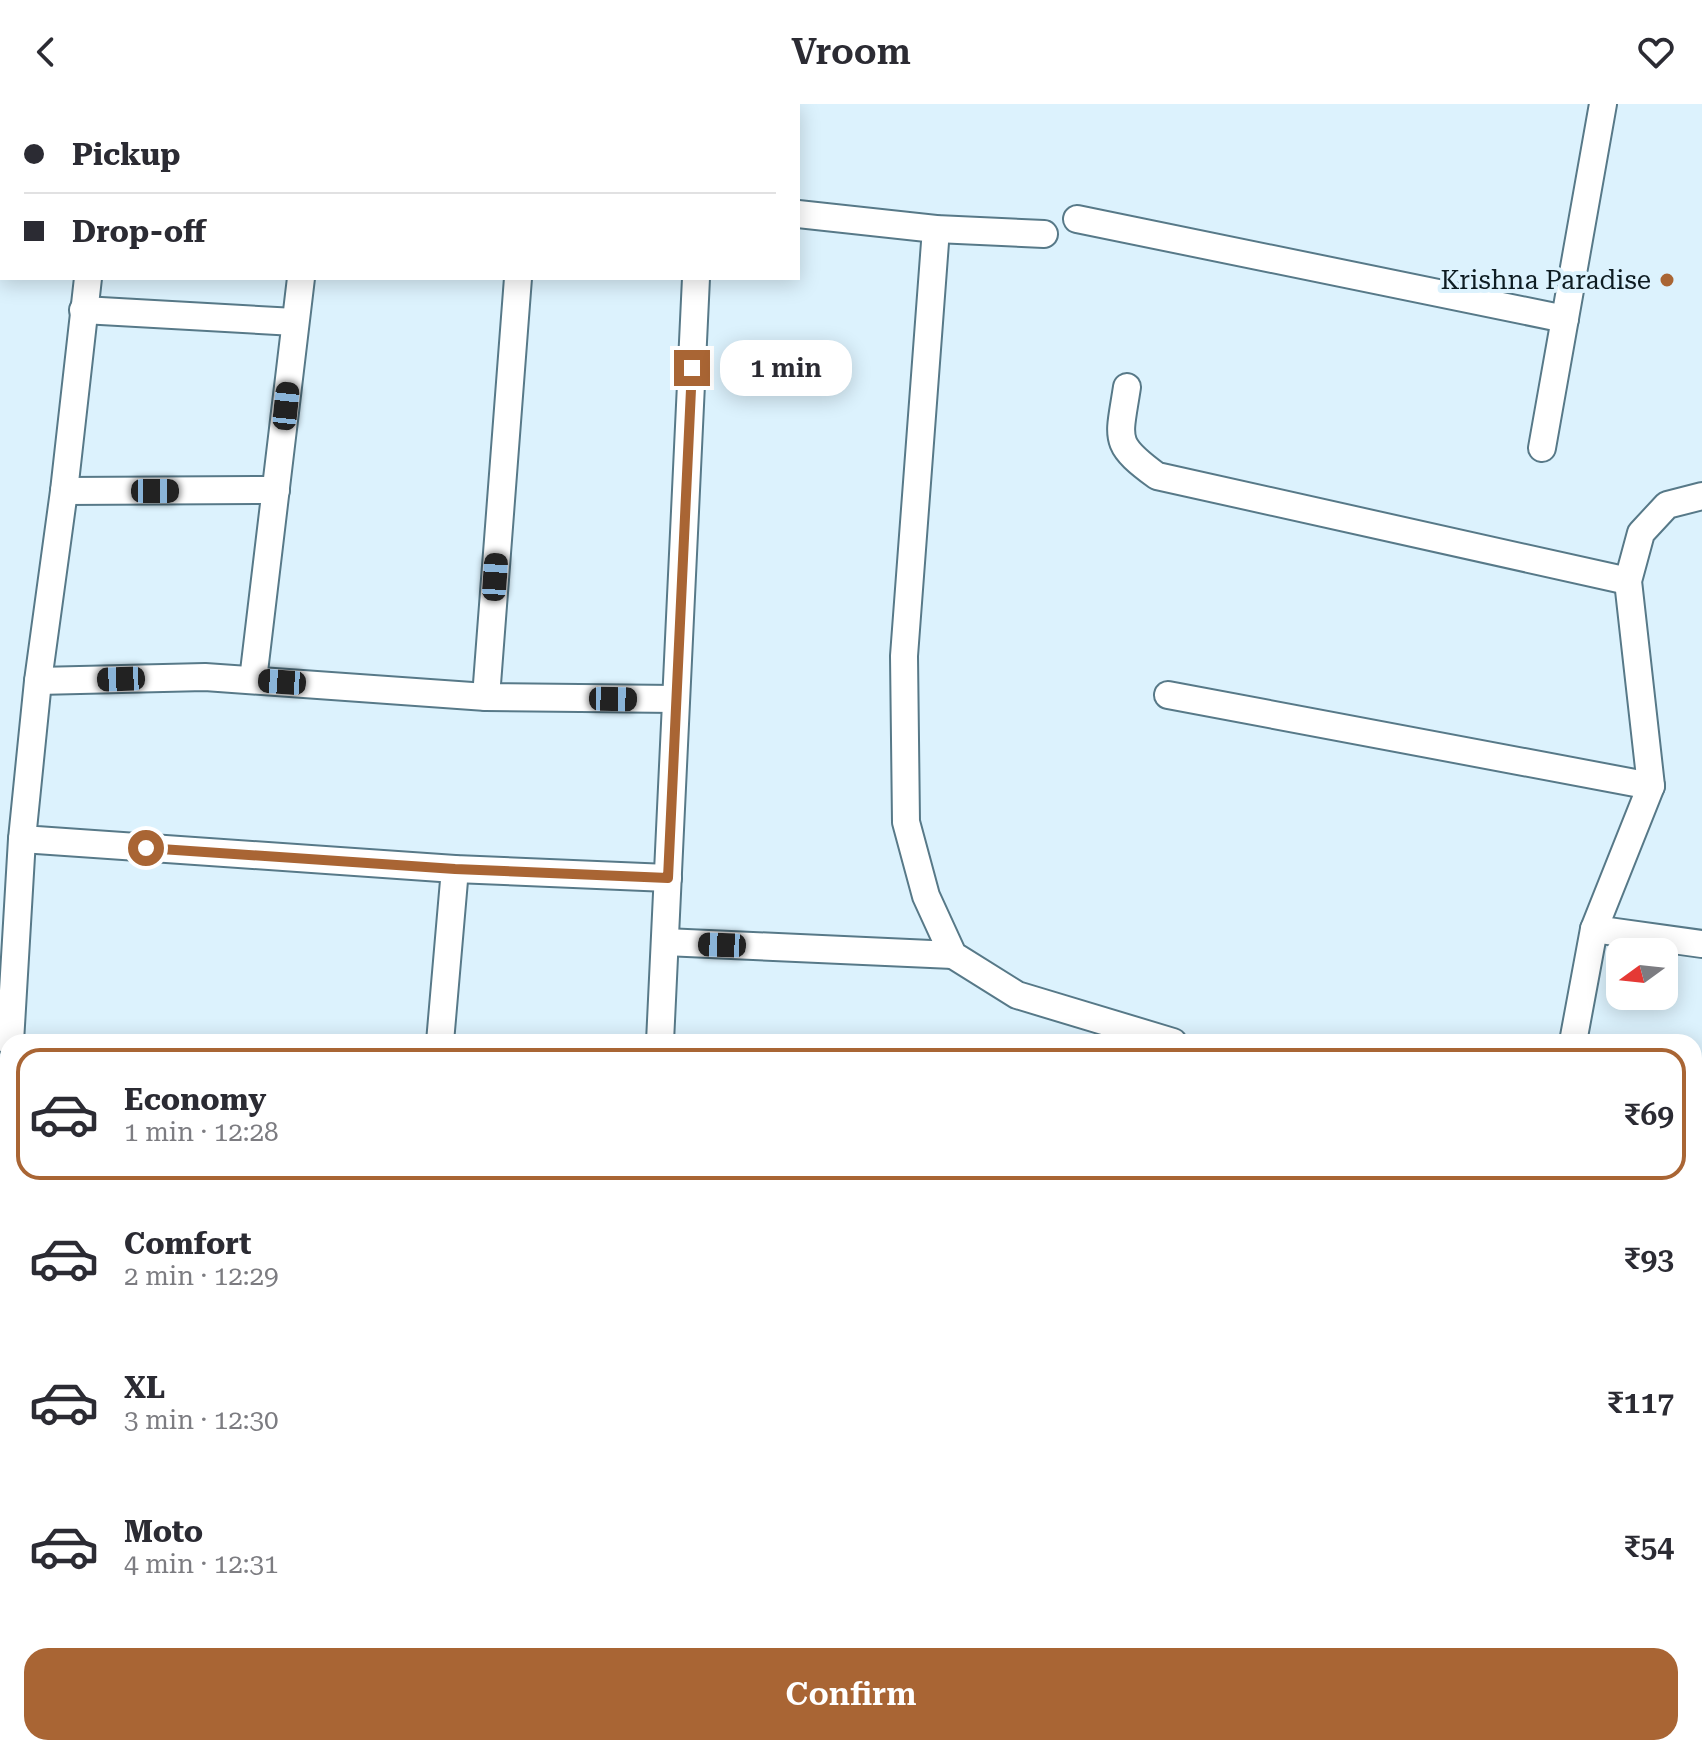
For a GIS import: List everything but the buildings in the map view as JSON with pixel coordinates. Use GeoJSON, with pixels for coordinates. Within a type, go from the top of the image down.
{"type":"FeatureCollection","features":[{"type":"Feature","properties":{"kind":"street"},"geometry":{"type":"LineString","coordinates":[[1542,448],[1603,104]]}},
{"type":"Feature","properties":{"kind":"street"},"geometry":{"type":"LineString","coordinates":[[800,214],[936,229],[1044,234]]}},
{"type":"Feature","properties":{"kind":"street"},"geometry":{"type":"LineString","coordinates":[[1077,219],[1565,319]]}},
{"type":"Feature","properties":{"kind":"street"},"geometry":{"type":"LineString","coordinates":[[936,229],[904,656],[906,822],[926,896],[953,955]]}},
{"type":"Feature","properties":{"kind":"street"},"geometry":{"type":"LineString","coordinates":[[10,1034],[22,839],[38,681],[64,491],[88,280]]}},
{"type":"Feature","properties":{"kind":"street"},"geometry":{"type":"LineString","coordinates":[[253,680],[301,280]]}},
{"type":"Feature","properties":{"kind":"street"},"geometry":{"type":"LineString","coordinates":[[486,697],[518,280]]}},
{"type":"Feature","properties":{"kind":"street"},"geometry":{"type":"LineString","coordinates":[[660,1034],[696,280]]}},
{"type":"Feature","properties":{"kind":"street"},"geometry":{"type":"LineString","coordinates":[[83,310],[295,322]]}},
{"type":"Feature","properties":{"kind":"street"},"geometry":{"type":"LineString","coordinates":[[1127,387],[1120,435],[1130,457],[1157,476],[1628,581]]}},
{"type":"Feature","properties":{"kind":"street"},"geometry":{"type":"LineString","coordinates":[[64,491],[276,490]]}},
{"type":"Feature","properties":{"kind":"street"},"geometry":{"type":"LineString","coordinates":[[1574,1034],[1594,929],[1651,786],[1628,581],[1641,533],[1667,505],[1702,496]]}},
{"type":"Feature","properties":{"kind":"street"},"geometry":{"type":"LineString","coordinates":[[38,681],[205,677],[486,697],[676,699]]}},
{"type":"Feature","properties":{"kind":"street"},"geometry":{"type":"LineString","coordinates":[[1168,695],[1651,786]]}},
{"type":"Feature","properties":{"kind":"street"},"geometry":{"type":"LineString","coordinates":[[22,839],[455,869],[668,878]]}},
{"type":"Feature","properties":{"kind":"street"},"geometry":{"type":"LineString","coordinates":[[441,1034],[455,869]]}},
{"type":"Feature","properties":{"kind":"street"},"geometry":{"type":"LineString","coordinates":[[1594,929],[1702,944]]}},
{"type":"Feature","properties":{"kind":"street"},"geometry":{"type":"LineString","coordinates":[[665,942],[953,955],[1017,995],[1146,1034]]}},
{"type":"Feature","properties":{"kind":"place","name":"Krishna Paradise"},"geometry":{"type":"Point","coordinates":[1667,280]}},
{"type":"Feature","properties":{"kind":"route"},"geometry":{"type":"LineString","coordinates":[[146,848],[455,869],[668,878],[692,368]]}}]}
